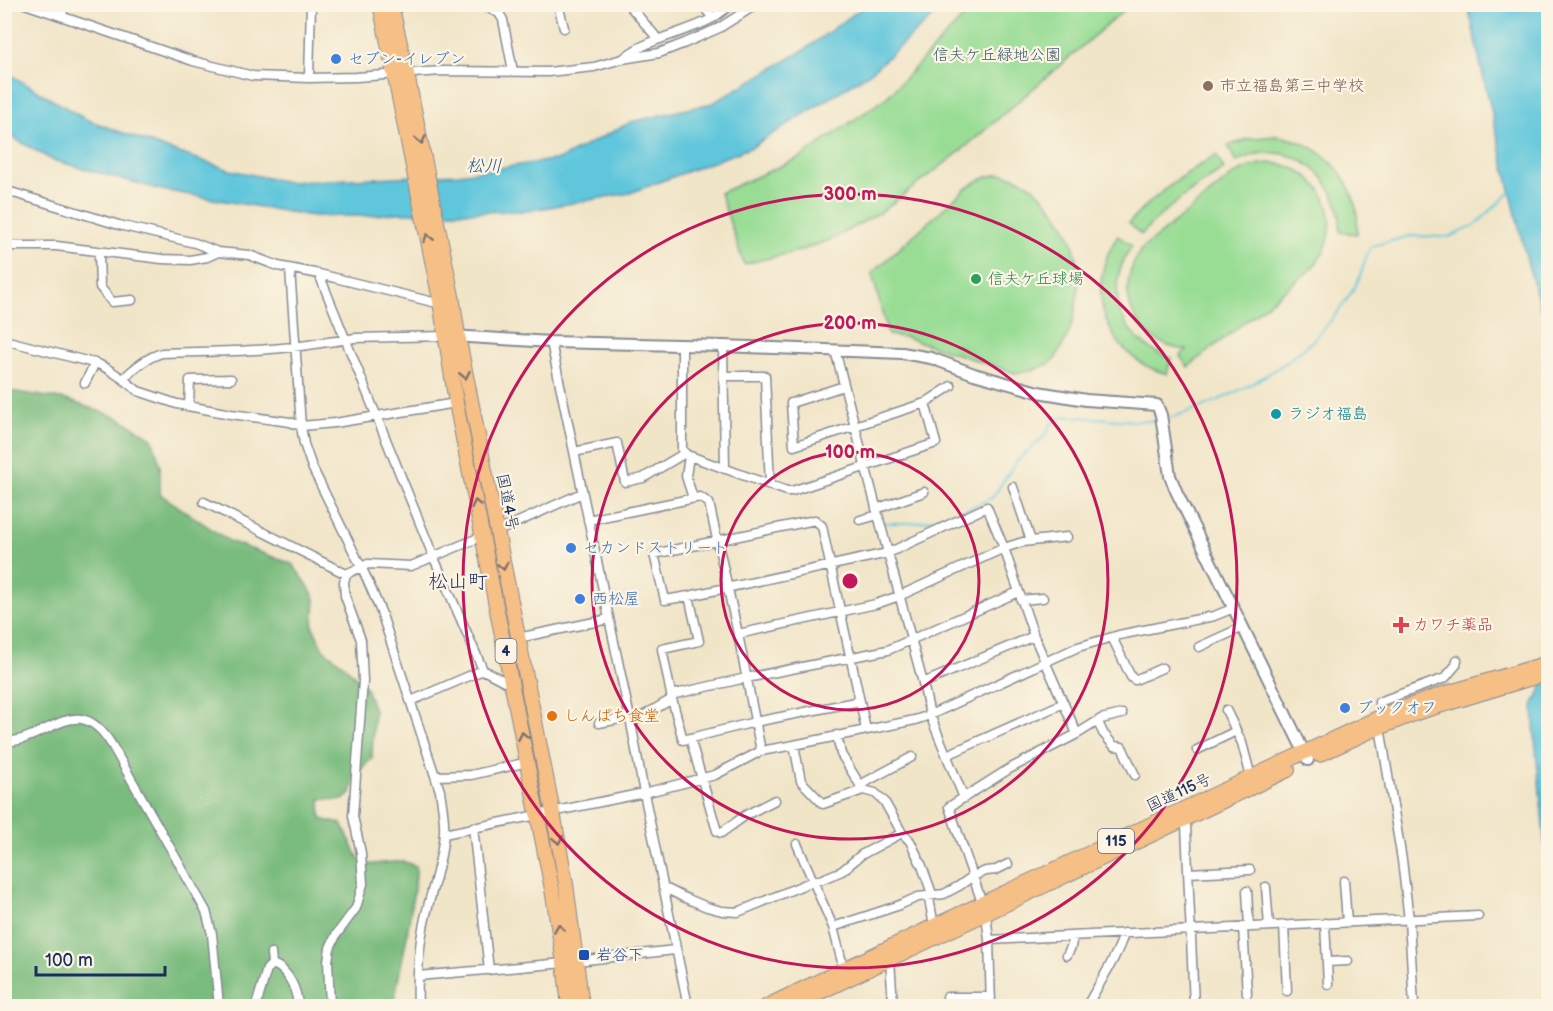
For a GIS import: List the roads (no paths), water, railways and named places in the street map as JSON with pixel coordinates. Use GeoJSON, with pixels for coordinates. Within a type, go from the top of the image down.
{"type":"FeatureCollection","features":[{"type":"Feature","properties":{"kind":"highway","name":"国道4号"},"geometry":{"type":"LineString","coordinates":[[380,4],[401,78]]}},
{"type":"Feature","properties":{"kind":"highway","name":"国道4号"},"geometry":{"type":"LineString","coordinates":[[392,4],[401,78],[490,534],[513,685],[538,815],[582,1006]]}},
{"type":"Feature","properties":{"kind":"highway","name":"国道4号"},"geometry":{"type":"LineString","coordinates":[[452,336],[456,403],[518,638],[566,884],[571,962],[569,1006]]}},
{"type":"Feature","properties":{"kind":"highway","name":"国道115号"},"geometry":{"type":"LineString","coordinates":[[791,1006],[888,954],[1382,721],[1419,712],[1548,663]]}},
{"type":"Feature","properties":{"kind":"highway","name":"国道115号"},"geometry":{"type":"LineString","coordinates":[[1470,691],[1548,673]]}},
{"type":"Feature","properties":{"kind":"highway","name":"国道115号"},"geometry":{"type":"LineString","coordinates":[[1183,815],[1251,777],[1306,756]]}},
{"type":"Feature","properties":{"kind":"highway","name":"国道115号"},"geometry":{"type":"LineString","coordinates":[[767,1006],[844,970],[888,954],[934,926],[984,909]]}},
{"type":"Feature","properties":{"kind":"street"},"geometry":{"type":"LineString","coordinates":[[25,4],[193,61],[253,76],[309,78],[401,78],[442,71],[548,72],[594,67],[659,53],[686,43],[719,28],[757,4]]}},
{"type":"Feature","properties":{"kind":"street"},"geometry":{"type":"LineString","coordinates":[[62,16],[64,4]]}},
{"type":"Feature","properties":{"kind":"street"},"geometry":{"type":"LineString","coordinates":[[309,78],[311,4]]}},
{"type":"Feature","properties":{"kind":"street"},"geometry":{"type":"LineString","coordinates":[[482,4],[500,13],[513,71]]}},
{"type":"Feature","properties":{"kind":"street"},"geometry":{"type":"LineString","coordinates":[[558,4],[564,28]]}},
{"type":"Feature","properties":{"kind":"street"},"geometry":{"type":"LineString","coordinates":[[628,4],[658,39]]}},
{"type":"Feature","properties":{"kind":"street"},"geometry":{"type":"LineString","coordinates":[[701,4],[713,18]]}},
{"type":"Feature","properties":{"kind":"street"},"geometry":{"type":"LineString","coordinates":[[622,60],[658,39],[704,23],[732,4]]}},
{"type":"Feature","properties":{"kind":"street"},"geometry":{"type":"LineString","coordinates":[[4,190],[119,225],[195,243],[218,252],[249,255],[290,269],[444,299]]}},
{"type":"Feature","properties":{"kind":"street"},"geometry":{"type":"LineString","coordinates":[[4,246],[56,246],[162,259],[190,260],[218,252]]}},
{"type":"Feature","properties":{"kind":"street"},"geometry":{"type":"LineString","coordinates":[[99,252],[100,287],[112,302],[132,300]]}},
{"type":"Feature","properties":{"kind":"street"},"geometry":{"type":"LineString","coordinates":[[290,269],[304,444],[312,466],[381,612],[440,791],[444,814],[444,834],[419,953],[418,1006]]}},
{"type":"Feature","properties":{"kind":"street"},"geometry":{"type":"LineString","coordinates":[[319,274],[434,558],[483,670],[513,685]]}},
{"type":"Feature","properties":{"kind":"street"},"geometry":{"type":"LineString","coordinates":[[123,379],[162,353],[297,347],[354,338],[452,336],[551,342],[902,353],[931,358],[974,374],[1038,392],[1086,400],[1157,405],[1161,415],[1170,476],[1177,493],[1306,756]]}},
{"type":"Feature","properties":{"kind":"street"},"geometry":{"type":"LineString","coordinates":[[4,340],[95,363],[108,369],[138,391],[189,406],[290,422],[301,426],[456,403]]}},
{"type":"Feature","properties":{"kind":"street"},"geometry":{"type":"LineString","coordinates":[[551,342],[631,720],[687,1006]]}},
{"type":"Feature","properties":{"kind":"street"},"geometry":{"type":"LineString","coordinates":[[682,345],[682,450],[725,469],[788,491],[936,443],[925,403]]}},
{"type":"Feature","properties":{"kind":"street"},"geometry":{"type":"LineString","coordinates":[[723,346],[725,469]]}},
{"type":"Feature","properties":{"kind":"street"},"geometry":{"type":"LineString","coordinates":[[835,350],[930,715],[964,798]]}},
{"type":"Feature","properties":{"kind":"street"},"geometry":{"type":"LineString","coordinates":[[86,383],[95,363]]}},
{"type":"Feature","properties":{"kind":"street"},"geometry":{"type":"LineString","coordinates":[[724,376],[765,376],[770,485]]}},
{"type":"Feature","properties":{"kind":"street"},"geometry":{"type":"LineString","coordinates":[[189,406],[190,380],[231,379]]}},
{"type":"Feature","properties":{"kind":"street"},"geometry":{"type":"LineString","coordinates":[[844,386],[791,403],[794,446],[925,403],[951,386]]}},
{"type":"Feature","properties":{"kind":"street"},"geometry":{"type":"LineString","coordinates":[[574,452],[617,443],[625,482],[643,478],[687,454]]}},
{"type":"Feature","properties":{"kind":"street"},"geometry":{"type":"LineString","coordinates":[[687,454],[686,476],[693,498]]}},
{"type":"Feature","properties":{"kind":"street"},"geometry":{"type":"LineString","coordinates":[[1013,487],[1031,541]]}},
{"type":"Feature","properties":{"kind":"street"},"geometry":{"type":"LineString","coordinates":[[860,520],[924,492]]}},
{"type":"Feature","properties":{"kind":"street"},"geometry":{"type":"LineString","coordinates":[[330,1006],[328,962],[330,948],[336,935],[356,908],[363,884],[362,853],[353,816],[363,681],[361,640],[345,596],[346,574],[368,564],[411,566],[582,493]]}},
{"type":"Feature","properties":{"kind":"street"},"geometry":{"type":"LineString","coordinates":[[588,520],[700,496],[709,502],[762,751]]}},
{"type":"Feature","properties":{"kind":"street"},"geometry":{"type":"LineString","coordinates":[[204,502],[346,574]]}},
{"type":"Feature","properties":{"kind":"street"},"geometry":{"type":"LineString","coordinates":[[866,730],[840,613],[830,565],[822,526],[814,520],[654,554],[665,600],[688,597],[830,565],[888,553],[987,507],[1004,548],[1034,636],[1077,734]]}},
{"type":"Feature","properties":{"kind":"street"},"geometry":{"type":"LineString","coordinates":[[738,634],[876,604],[899,596],[1004,548],[1023,542],[1067,537]]}},
{"type":"Feature","properties":{"kind":"street"},"geometry":{"type":"LineString","coordinates":[[598,723],[631,720],[672,697],[746,678],[888,650],[1019,596],[1043,598]]}},
{"type":"Feature","properties":{"kind":"street"},"geometry":{"type":"LineString","coordinates":[[688,597],[699,641],[662,649],[682,740],[755,722],[860,701]]}},
{"type":"Feature","properties":{"kind":"street"},"geometry":{"type":"LineString","coordinates":[[444,834],[644,793],[715,775],[762,751],[915,720],[1078,647],[1112,636],[1214,616],[1234,608]]}},
{"type":"Feature","properties":{"kind":"street"},"geometry":{"type":"LineString","coordinates":[[518,638],[609,619]]}},
{"type":"Feature","properties":{"kind":"street"},"geometry":{"type":"LineString","coordinates":[[1199,647],[1243,627]]}},
{"type":"Feature","properties":{"kind":"street"},"geometry":{"type":"LineString","coordinates":[[923,684],[1034,636]]}},
{"type":"Feature","properties":{"kind":"street"},"geometry":{"type":"LineString","coordinates":[[1112,636],[1131,677],[1135,680],[1162,668]]}},
{"type":"Feature","properties":{"kind":"street"},"geometry":{"type":"LineString","coordinates":[[1414,1006],[1409,920],[1379,702],[1445,678],[1456,665],[1457,660]]}},
{"type":"Feature","properties":{"kind":"street"},"geometry":{"type":"LineString","coordinates":[[411,701],[483,670]]}},
{"type":"Feature","properties":{"kind":"street"},"geometry":{"type":"LineString","coordinates":[[947,755],[1064,704]]}},
{"type":"Feature","properties":{"kind":"street"},"geometry":{"type":"LineString","coordinates":[[1226,710],[1242,742],[1251,777]]}},
{"type":"Feature","properties":{"kind":"street"},"geometry":{"type":"LineString","coordinates":[[991,1006],[984,909],[949,807],[1009,769],[1101,719],[1122,714]]}},
{"type":"Feature","properties":{"kind":"street"},"geometry":{"type":"LineString","coordinates":[[4,742],[25,738],[73,719],[87,719],[101,729],[206,911],[212,934],[219,1006]]}},
{"type":"Feature","properties":{"kind":"street"},"geometry":{"type":"LineString","coordinates":[[1098,722],[1103,733],[1114,746],[1122,747],[1136,775]]}},
{"type":"Feature","properties":{"kind":"street"},"geometry":{"type":"LineString","coordinates":[[1197,750],[1236,731]]}},
{"type":"Feature","properties":{"kind":"street"},"geometry":{"type":"LineString","coordinates":[[837,735],[841,754],[862,787],[884,801],[922,866],[931,891],[929,896],[934,926]]}},
{"type":"Feature","properties":{"kind":"street"},"geometry":{"type":"LineString","coordinates":[[690,738],[717,831],[721,833],[746,815],[775,800]]}},
{"type":"Feature","properties":{"kind":"street"},"geometry":{"type":"LineString","coordinates":[[794,745],[801,781],[823,804],[862,787],[912,757]]}},
{"type":"Feature","properties":{"kind":"street"},"geometry":{"type":"LineString","coordinates":[[435,776],[471,775],[528,762]]}},
{"type":"Feature","properties":{"kind":"street"},"geometry":{"type":"LineString","coordinates":[[1183,815],[1194,1006]]}},
{"type":"Feature","properties":{"kind":"street"},"geometry":{"type":"LineString","coordinates":[[473,827],[489,970]]}},
{"type":"Feature","properties":{"kind":"street"},"geometry":{"type":"LineString","coordinates":[[663,887],[707,907],[738,912],[842,871],[861,855],[902,833]]}},
{"type":"Feature","properties":{"kind":"street"},"geometry":{"type":"LineString","coordinates":[[796,844],[833,927],[844,970]]}},
{"type":"Feature","properties":{"kind":"street"},"geometry":{"type":"LineString","coordinates":[[833,927],[918,897],[944,894],[973,876],[1008,864]]}},
{"type":"Feature","properties":{"kind":"street"},"geometry":{"type":"LineString","coordinates":[[1188,873],[1250,870]]}},
{"type":"Feature","properties":{"kind":"street"},"geometry":{"type":"LineString","coordinates":[[1344,881],[1347,922]]}},
{"type":"Feature","properties":{"kind":"street"},"geometry":{"type":"LineString","coordinates":[[1266,887],[1269,926]]}},
{"type":"Feature","properties":{"kind":"street"},"geometry":{"type":"LineString","coordinates":[[1246,994],[1247,891]]}},
{"type":"Feature","properties":{"kind":"street"},"geometry":{"type":"LineString","coordinates":[[988,940],[1478,916]]}},
{"type":"Feature","properties":{"kind":"street"},"geometry":{"type":"LineString","coordinates":[[1325,923],[1328,984]]}},
{"type":"Feature","properties":{"kind":"street"},"geometry":{"type":"LineString","coordinates":[[1284,925],[1287,991]]}},
{"type":"Feature","properties":{"kind":"street"},"geometry":{"type":"LineString","coordinates":[[1087,1006],[1123,939],[1124,933]]}},
{"type":"Feature","properties":{"kind":"street"},"geometry":{"type":"LineString","coordinates":[[1067,955],[1073,936]]}},
{"type":"Feature","properties":{"kind":"street"},"geometry":{"type":"LineString","coordinates":[[418,976],[675,950]]}},
{"type":"Feature","properties":{"kind":"street"},"geometry":{"type":"LineString","coordinates":[[256,1006],[267,969],[272,964],[272,953]]}},
{"type":"Feature","properties":{"kind":"street"},"geometry":{"type":"LineString","coordinates":[[888,954],[893,1006]]}},
{"type":"Feature","properties":{"kind":"street"},"geometry":{"type":"LineString","coordinates":[[1327,962],[1348,961]]}},
{"type":"Feature","properties":{"kind":"street"},"geometry":{"type":"LineString","coordinates":[[272,964],[285,971],[296,993],[298,1006]]}},
{"type":"Feature","properties":{"kind":"street"},"geometry":{"type":"LineString","coordinates":[[947,997],[990,997]]}},
{"type":"Feature","properties":{"kind":"water"},"geometry":{"type":"Polygon","coordinates":[[[866,5],[946,5],[871,72],[752,147],[630,193],[527,211],[312,216],[162,190],[52,160],[5,133],[4,71],[85,119],[230,170],[288,182],[459,174],[560,159],[631,122],[713,103],[804,50],[866,5]]]}},
{"type":"Feature","properties":{"kind":"water"},"geometry":{"type":"Polygon","coordinates":[[[1468,5],[1548,5],[1548,315],[1541,309],[1527,261],[1468,5]]]}},
{"type":"Feature","properties":{"kind":"water"},"geometry":{"type":"Polygon","coordinates":[[[1548,673],[1548,877],[1533,706],[1548,673]]]}},
{"type":"Feature","properties":{"kind":"waterway"},"geometry":{"type":"LineString","coordinates":[[1169,418],[1234,393],[1265,376],[1300,351],[1344,304],[1358,280],[1372,246],[1410,236],[1449,237],[1474,226],[1512,191]]}},
{"type":"Feature","properties":{"kind":"waterway"},"geometry":{"type":"LineString","coordinates":[[882,523],[914,523],[952,516],[992,498],[1017,461],[1046,435],[1051,424],[1065,416],[1157,421]]}},
{"type":"Feature","properties":{"kind":"place","name":"セブン-イレブン"},"geometry":{"type":"Point","coordinates":[336,59]}},
{"type":"Feature","properties":{"kind":"place","name":"市立福島第三中学校"},"geometry":{"type":"Point","coordinates":[1208,86]}},
{"type":"Feature","properties":{"kind":"place","name":"信夫ケ丘球場"},"geometry":{"type":"Point","coordinates":[976,279]}},
{"type":"Feature","properties":{"kind":"place","name":"ラジオ福島"},"geometry":{"type":"Point","coordinates":[1276,414]}},
{"type":"Feature","properties":{"kind":"place","name":"セカンドストリート"},"geometry":{"type":"Point","coordinates":[571,548]}},
{"type":"Feature","properties":{"kind":"place","name":"西松屋"},"geometry":{"type":"Point","coordinates":[580,599]}},
{"type":"Feature","properties":{"kind":"place","name":"カワチ薬品"},"geometry":{"type":"Point","coordinates":[1401,625]}},
{"type":"Feature","properties":{"kind":"place","name":"ブックオフ"},"geometry":{"type":"Point","coordinates":[1345,708]}},
{"type":"Feature","properties":{"kind":"place","name":"しんぱち食堂"},"geometry":{"type":"Point","coordinates":[552,716]}},
{"type":"Feature","properties":{"kind":"place","name":"岩谷下"},"geometry":{"type":"Point","coordinates":[584,955]}},
{"type":"Feature","properties":{"kind":"district","name":"松山町"},"geometry":{"type":"Point","coordinates":[458,582]}},
{"type":"Feature","properties":{"kind":"park label","name":"信夫ケ丘緑地公園"},"geometry":{"type":"Point","coordinates":[997,55]}},
{"type":"Feature","properties":{"kind":"water label","name":"松川"},"geometry":{"type":"Point","coordinates":[484,166]}}]}
